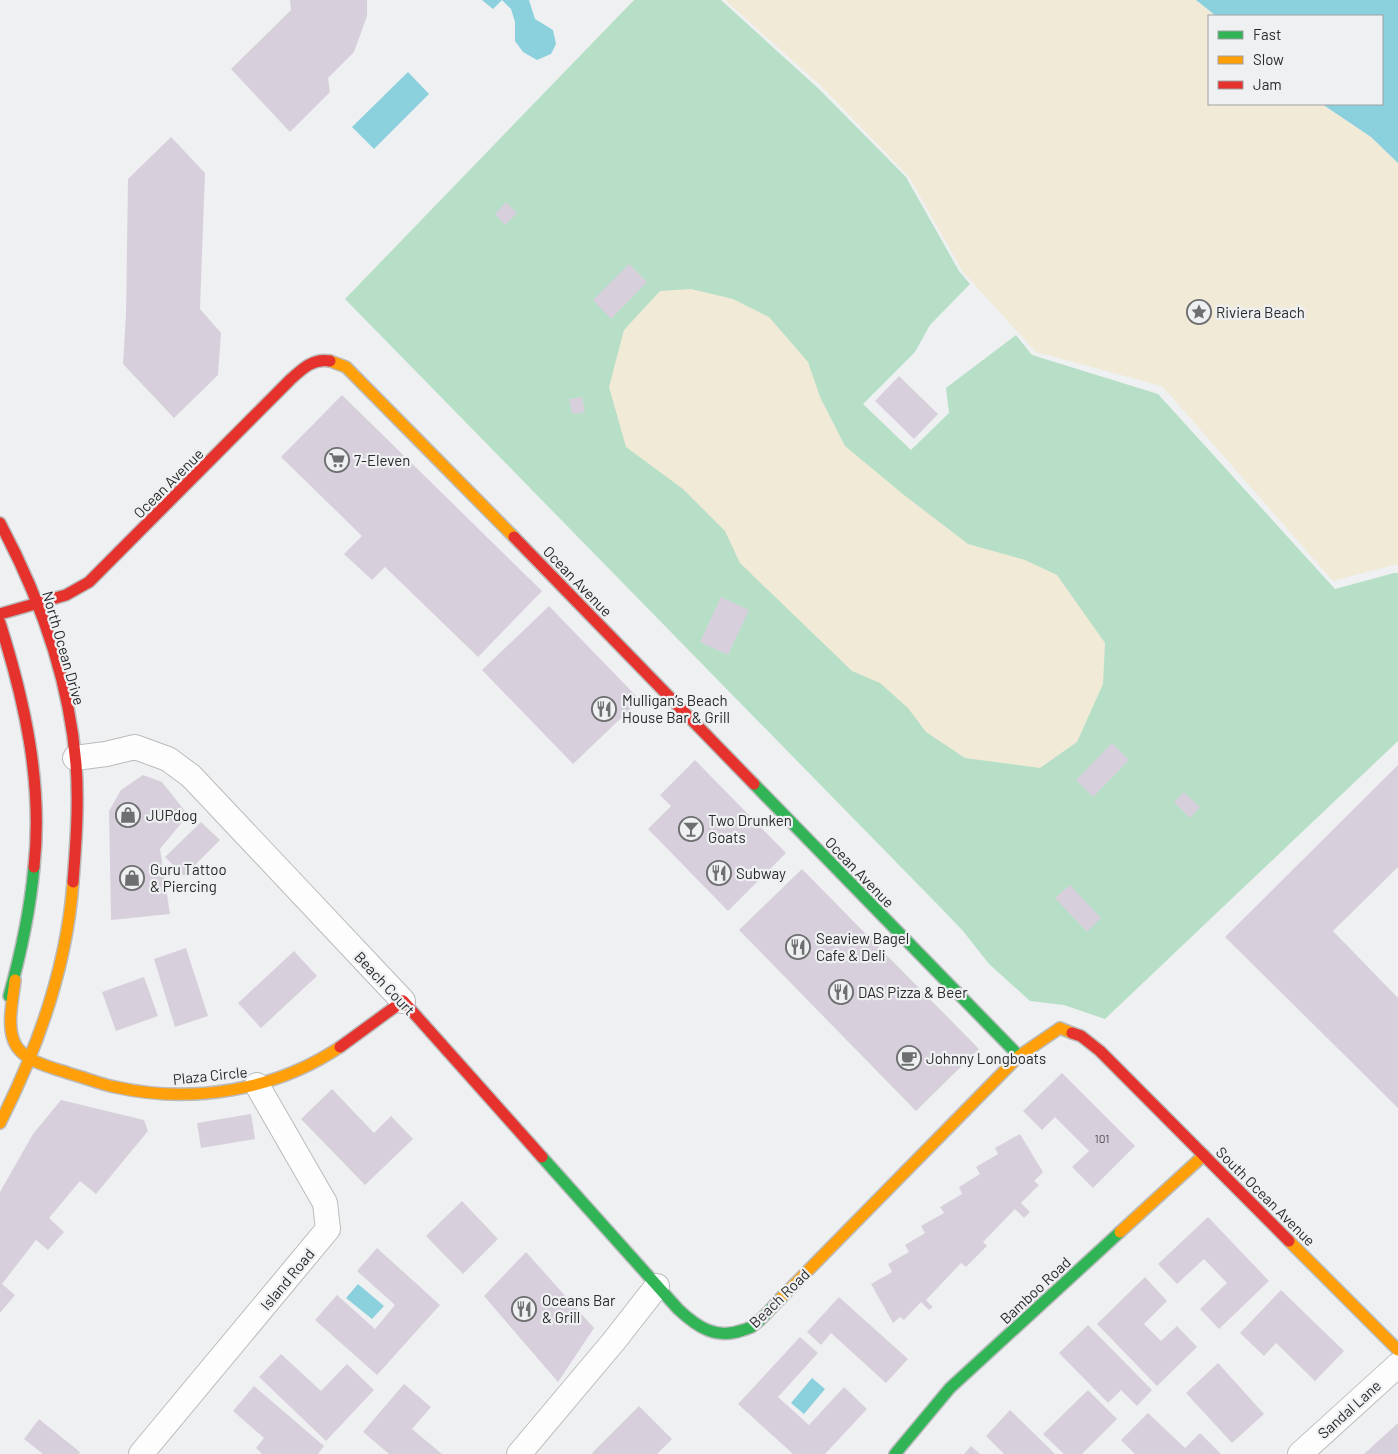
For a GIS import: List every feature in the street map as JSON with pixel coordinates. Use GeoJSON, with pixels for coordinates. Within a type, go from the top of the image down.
{"type":"FeatureCollection","features":[{"type":"Feature","properties":{"kind":"street","name":"Ocean Avenue"},"geometry":{"type":"LineString","coordinates":[[0,614],[66,595],[89,582],[290,380],[310,362],[323,359],[334,360],[346,367],[432,452],[1019,1056]]}},
{"type":"Feature","properties":{"kind":"street","name":"North Ocean Drive"},"geometry":{"type":"LineString","coordinates":[[0,523],[9,538],[38,603],[63,687],[75,758],[77,844],[64,950],[48,1008],[31,1059],[0,1123]]}},
{"type":"Feature","properties":{"kind":"street"},"geometry":{"type":"LineString","coordinates":[[0,622],[16,668],[32,750],[36,800],[35,867],[26,936],[0,1024]]}},
{"type":"Feature","properties":{"kind":"street","name":"Beach Court"},"geometry":{"type":"LineString","coordinates":[[75,758],[135,748],[168,759],[191,776],[403,1001],[657,1286]]}},
{"type":"Feature","properties":{"kind":"street"},"geometry":{"type":"LineString","coordinates":[[14,980],[13,1036],[20,1050],[31,1059]]}},
{"type":"Feature","properties":{"kind":"street","name":"Plaza Circle"},"geometry":{"type":"LineString","coordinates":[[31,1059],[112,1087],[152,1093],[192,1095],[231,1091],[293,1073],[328,1056],[403,1001]]}},
{"type":"Feature","properties":{"kind":"street","name":"South Ocean Avenue"},"geometry":{"type":"LineString","coordinates":[[1019,1056],[1060,1028],[1081,1036],[1100,1050],[1398,1350]]}},
{"type":"Feature","properties":{"kind":"street","name":"Beach Road"},"geometry":{"type":"LineString","coordinates":[[657,1286],[703,1331],[727,1335],[753,1326],[1019,1056]]}},
{"type":"Feature","properties":{"kind":"street","name":"Island Road"},"geometry":{"type":"LineString","coordinates":[[141,1454],[328,1229],[324,1203],[257,1085]]}},
{"type":"Feature","properties":{"kind":"street","name":"Bamboo Road"},"geometry":{"type":"LineString","coordinates":[[895,1454],[950,1388],[1204,1155]]}},
{"type":"Feature","properties":{"kind":"street"},"geometry":{"type":"LineString","coordinates":[[519,1454],[614,1341],[657,1286]]}},
{"type":"Feature","properties":{"kind":"street","name":"Sandal Lane"},"geometry":{"type":"LineString","coordinates":[[1300,1454],[1398,1365]]}},
{"type":"Feature","properties":{"kind":"green space"},"geometry":{"type":"Polygon","coordinates":[[[634,0],[721,0],[819,89],[906,177],[959,271],[970,284],[930,325],[915,352],[863,404],[911,450],[949,413],[946,388],[1016,335],[1032,355],[1158,394],[1335,589],[1398,573],[1398,741],[1105,1019],[1064,1005],[1030,1001],[989,964],[963,931],[941,908],[345,299],[634,0]]]}},
{"type":"Feature","properties":{"kind":"sand","name":"Riviera Beach"},"geometry":{"type":"Polygon","coordinates":[[[725,0],[1196,0],[1215,15],[1208,15],[1208,105],[1323,105],[1371,137],[1398,163],[1398,565],[1333,581],[1162,386],[1036,352],[963,272],[909,177],[821,86],[725,0]]]}},
{"type":"Feature","properties":{"kind":"sand"},"geometry":{"type":"Polygon","coordinates":[[[691,289],[733,299],[769,317],[808,362],[820,397],[845,446],[904,495],[968,544],[1025,560],[1057,575],[1105,643],[1103,684],[1077,742],[1040,768],[965,758],[926,732],[908,708],[880,683],[852,671],[740,563],[725,531],[683,489],[626,447],[609,387],[624,330],[660,291],[691,289]]]}},
{"type":"Feature","properties":{"kind":"water"},"geometry":{"type":"Polygon","coordinates":[[[482,0],[502,0],[493,9],[482,0]]]}},
{"type":"Feature","properties":{"kind":"water"},"geometry":{"type":"Polygon","coordinates":[[[502,0],[529,0],[535,19],[553,30],[556,44],[551,54],[537,60],[523,52],[515,41],[515,22],[511,9],[502,0]]]}},
{"type":"Feature","properties":{"kind":"water"},"geometry":{"type":"Polygon","coordinates":[[[1196,0],[1398,0],[1398,163],[1371,137],[1323,105],[1383,105],[1383,15],[1215,15],[1196,0]]]}},
{"type":"Feature","properties":{"kind":"water"},"geometry":{"type":"Polygon","coordinates":[[[408,72],[429,94],[374,149],[352,127],[408,72]]]}},
{"type":"Feature","properties":{"kind":"water"},"geometry":{"type":"Polygon","coordinates":[[[358,1284],[384,1306],[372,1319],[346,1298],[358,1284]]]}},
{"type":"Feature","properties":{"kind":"water"},"geometry":{"type":"Polygon","coordinates":[[[812,1378],[825,1389],[804,1414],[791,1403],[812,1378]]]}},
{"type":"Feature","properties":{"kind":"building"},"geometry":{"type":"Polygon","coordinates":[[[290,0],[367,0],[367,16],[354,52],[328,78],[330,92],[290,132],[231,69],[291,10],[290,0]]]}},
{"type":"Feature","properties":{"kind":"building"},"geometry":{"type":"Polygon","coordinates":[[[171,137],[205,173],[200,309],[221,333],[218,375],[174,418],[123,364],[126,314],[128,179],[171,137]]]}},
{"type":"Feature","properties":{"kind":"building"},"geometry":{"type":"Polygon","coordinates":[[[506,202],[517,213],[505,225],[495,214],[506,202]]]}},
{"type":"Feature","properties":{"kind":"building"},"geometry":{"type":"Polygon","coordinates":[[[629,264],[647,282],[611,319],[593,300],[629,264]]]}},
{"type":"Feature","properties":{"kind":"building"},"geometry":{"type":"Polygon","coordinates":[[[899,376],[938,414],[914,439],[875,401],[899,376]]]}},
{"type":"Feature","properties":{"kind":"building"},"geometry":{"type":"Polygon","coordinates":[[[342,395],[542,591],[478,657],[385,567],[372,580],[344,554],[362,536],[281,457],[342,395]]]}},
{"type":"Feature","properties":{"kind":"building"},"geometry":{"type":"Polygon","coordinates":[[[582,397],[585,412],[572,414],[569,399],[582,397]]]}},
{"type":"Feature","properties":{"kind":"building"},"geometry":{"type":"Polygon","coordinates":[[[721,597],[749,610],[728,655],[700,642],[721,597]]]}},
{"type":"Feature","properties":{"kind":"building"},"geometry":{"type":"Polygon","coordinates":[[[549,606],[640,700],[573,764],[482,670],[549,606]]]}},
{"type":"Feature","properties":{"kind":"building"},"geometry":{"type":"Polygon","coordinates":[[[1112,743],[1129,760],[1093,797],[1076,780],[1112,743]]]}},
{"type":"Feature","properties":{"kind":"building"},"geometry":{"type":"Polygon","coordinates":[[[695,760],[786,853],[728,911],[648,829],[671,806],[660,795],[695,760]]]}},
{"type":"Feature","properties":{"kind":"building"},"geometry":{"type":"Polygon","coordinates":[[[1398,765],[1398,867],[1333,931],[1398,998],[1398,1108],[1225,937],[1398,765]]]}},
{"type":"Feature","properties":{"kind":"building"},"geometry":{"type":"Polygon","coordinates":[[[143,775],[162,782],[188,815],[160,849],[170,914],[111,920],[109,811],[121,790],[143,775]]]}},
{"type":"Feature","properties":{"kind":"building"},"geometry":{"type":"Polygon","coordinates":[[[1184,792],[1200,807],[1190,818],[1174,802],[1184,792]]]}},
{"type":"Feature","properties":{"kind":"building"},"geometry":{"type":"Polygon","coordinates":[[[201,822],[220,840],[184,876],[165,857],[201,822]]]}},
{"type":"Feature","properties":{"kind":"building"},"geometry":{"type":"Polygon","coordinates":[[[802,869],[979,1049],[916,1111],[739,930],[802,869]]]}},
{"type":"Feature","properties":{"kind":"building"},"geometry":{"type":"Polygon","coordinates":[[[1070,885],[1101,918],[1087,932],[1055,898],[1070,885]]]}},
{"type":"Feature","properties":{"kind":"building"},"geometry":{"type":"Polygon","coordinates":[[[186,948],[208,1016],[175,1027],[154,959],[186,948]]]}},
{"type":"Feature","properties":{"kind":"building"},"geometry":{"type":"Polygon","coordinates":[[[294,951],[317,976],[261,1028],[238,1003],[294,951]]]}},
{"type":"Feature","properties":{"kind":"building"},"geometry":{"type":"Polygon","coordinates":[[[144,977],[158,1016],[116,1031],[102,992],[144,977]]]}},
{"type":"Feature","properties":{"kind":"building"},"geometry":{"type":"Polygon","coordinates":[[[1062,1073],[1135,1146],[1093,1188],[1072,1167],[1089,1151],[1055,1117],[1042,1130],[1023,1111],[1062,1073]]]}},
{"type":"Feature","properties":{"kind":"building"},"geometry":{"type":"Polygon","coordinates":[[[332,1089],[374,1133],[391,1116],[413,1139],[365,1185],[301,1119],[332,1089]]]}},
{"type":"Feature","properties":{"kind":"building"},"geometry":{"type":"Polygon","coordinates":[[[61,1100],[144,1120],[148,1131],[96,1194],[80,1181],[49,1218],[64,1232],[48,1250],[36,1240],[2,1284],[15,1295],[0,1313],[0,1192],[33,1134],[61,1100]]]}},
{"type":"Feature","properties":{"kind":"building"},"geometry":{"type":"Polygon","coordinates":[[[251,1114],[255,1139],[201,1148],[197,1123],[251,1114]]]}},
{"type":"Feature","properties":{"kind":"building"},"geometry":{"type":"Polygon","coordinates":[[[1020,1134],[1043,1172],[1034,1181],[1039,1185],[1021,1203],[1030,1212],[1024,1218],[1015,1209],[983,1242],[987,1246],[966,1267],[961,1263],[926,1300],[933,1307],[929,1310],[921,1302],[904,1320],[900,1317],[893,1323],[871,1284],[892,1272],[888,1264],[909,1252],[905,1245],[925,1233],[921,1226],[944,1213],[940,1207],[962,1194],[959,1187],[980,1174],[976,1167],[998,1154],[995,1148],[1020,1134]]]}},
{"type":"Feature","properties":{"kind":"building"},"geometry":{"type":"Polygon","coordinates":[[[462,1201],[498,1239],[463,1274],[426,1236],[462,1201]]]}},
{"type":"Feature","properties":{"kind":"building"},"geometry":{"type":"Polygon","coordinates":[[[1208,1217],[1269,1281],[1219,1329],[1200,1309],[1227,1283],[1204,1259],[1177,1284],[1158,1264],[1208,1217]]]}},
{"type":"Feature","properties":{"kind":"building"},"geometry":{"type":"Polygon","coordinates":[[[377,1248],[440,1305],[377,1375],[315,1320],[337,1295],[375,1329],[395,1305],[357,1271],[377,1248]]]}},
{"type":"Feature","properties":{"kind":"building"},"geometry":{"type":"Polygon","coordinates":[[[526,1252],[594,1328],[558,1382],[484,1296],[526,1252]]]}},
{"type":"Feature","properties":{"kind":"building"},"geometry":{"type":"Polygon","coordinates":[[[1145,1277],[1167,1301],[1144,1324],[1161,1341],[1177,1326],[1197,1347],[1157,1386],[1097,1324],[1145,1277]]]}},
{"type":"Feature","properties":{"kind":"building"},"geometry":{"type":"Polygon","coordinates":[[[1281,1290],[1344,1351],[1315,1381],[1276,1343],[1264,1356],[1240,1333],[1281,1290]]]}},
{"type":"Feature","properties":{"kind":"building"},"geometry":{"type":"Polygon","coordinates":[[[839,1297],[908,1359],[886,1383],[831,1333],[821,1345],[807,1332],[839,1297]]]}},
{"type":"Feature","properties":{"kind":"building"},"geometry":{"type":"Polygon","coordinates":[[[1088,1325],[1152,1390],[1137,1406],[1121,1390],[1108,1403],[1059,1353],[1088,1325]]]}},
{"type":"Feature","properties":{"kind":"building"},"geometry":{"type":"Polygon","coordinates":[[[800,1337],[818,1353],[778,1397],[809,1425],[844,1387],[867,1409],[825,1454],[793,1454],[738,1404],[800,1337]]]}},
{"type":"Feature","properties":{"kind":"building"},"geometry":{"type":"Polygon","coordinates":[[[281,1354],[321,1391],[347,1364],[374,1390],[326,1441],[259,1377],[281,1354]]]}},
{"type":"Feature","properties":{"kind":"building"},"geometry":{"type":"Polygon","coordinates":[[[1218,1363],[1264,1414],[1232,1443],[1186,1393],[1218,1363]]]}},
{"type":"Feature","properties":{"kind":"building"},"geometry":{"type":"Polygon","coordinates":[[[404,1384],[431,1407],[412,1429],[442,1454],[389,1454],[363,1432],[404,1384]]]}},
{"type":"Feature","properties":{"kind":"building"},"geometry":{"type":"Polygon","coordinates":[[[254,1386],[324,1446],[318,1454],[262,1454],[256,1448],[264,1438],[233,1411],[254,1386]]]}},
{"type":"Feature","properties":{"kind":"building"},"geometry":{"type":"Polygon","coordinates":[[[1088,1390],[1117,1419],[1082,1454],[1064,1454],[1043,1434],[1088,1390]]]}},
{"type":"Feature","properties":{"kind":"building"},"geometry":{"type":"Polygon","coordinates":[[[639,1406],[672,1439],[657,1454],[593,1454],[592,1453],[639,1406]]]}},
{"type":"Feature","properties":{"kind":"building"},"geometry":{"type":"Polygon","coordinates":[[[1010,1410],[1055,1454],[1004,1454],[986,1436],[1010,1410]]]}},
{"type":"Feature","properties":{"kind":"building"},"geometry":{"type":"Polygon","coordinates":[[[1148,1413],[1185,1448],[1200,1433],[1221,1454],[1135,1454],[1121,1440],[1148,1413]]]}},
{"type":"Feature","properties":{"kind":"building"},"geometry":{"type":"Polygon","coordinates":[[[39,1419],[80,1452],[79,1454],[43,1454],[24,1439],[39,1419]]]}},
{"type":"Feature","properties":{"kind":"building"},"geometry":{"type":"Polygon","coordinates":[[[1398,1423],[1398,1454],[1364,1454],[1398,1423]]]}},
{"type":"Feature","properties":{"kind":"building"},"geometry":{"type":"Polygon","coordinates":[[[971,1446],[980,1454],[964,1454],[971,1446]]]}},
{"type":"Feature","properties":{"kind":"traffic: fast"},"geometry":{"type":"LineString","coordinates":[[754,784],[1019,1056]]}},
{"type":"Feature","properties":{"kind":"traffic: fast"},"geometry":{"type":"LineString","coordinates":[[9,996],[24,932],[34,867]]}},
{"type":"Feature","properties":{"kind":"traffic: fast"},"geometry":{"type":"LineString","coordinates":[[542,1157],[678,1309],[700,1326],[708,1330],[724,1333],[733,1333],[747,1329],[761,1319],[781,1298]]}},
{"type":"Feature","properties":{"kind":"traffic: fast"},"geometry":{"type":"LineString","coordinates":[[895,1454],[950,1388],[1120,1232]]}},
{"type":"Feature","properties":{"kind":"traffic: slow"},"geometry":{"type":"LineString","coordinates":[[330,361],[346,367],[514,537]]}},
{"type":"Feature","properties":{"kind":"traffic: slow"},"geometry":{"type":"LineString","coordinates":[[0,1123],[27,1066],[48,1006],[64,945],[70,914],[73,882]]}},
{"type":"Feature","properties":{"kind":"traffic: slow"},"geometry":{"type":"LineString","coordinates":[[15,980],[11,1032],[13,1040],[22,1053],[42,1064],[115,1087],[173,1094],[232,1090],[288,1074],[315,1062],[340,1047]]}},
{"type":"Feature","properties":{"kind":"traffic: slow"},"geometry":{"type":"LineString","coordinates":[[781,1298],[1019,1056],[1060,1028],[1072,1033]]}},
{"type":"Feature","properties":{"kind":"traffic: slow"},"geometry":{"type":"LineString","coordinates":[[1120,1232],[1204,1155]]}},
{"type":"Feature","properties":{"kind":"traffic: slow"},"geometry":{"type":"LineString","coordinates":[[1289,1241],[1398,1350]]}},
{"type":"Feature","properties":{"kind":"traffic: jam"},"geometry":{"type":"LineString","coordinates":[[0,614],[66,595],[89,582],[294,376],[303,368],[313,363],[330,361]]}},
{"type":"Feature","properties":{"kind":"traffic: jam"},"geometry":{"type":"LineString","coordinates":[[0,523],[28,580],[40,610],[67,701],[77,779],[77,823],[73,882]]}},
{"type":"Feature","properties":{"kind":"traffic: jam"},"geometry":{"type":"LineString","coordinates":[[514,537],[754,784]]}},
{"type":"Feature","properties":{"kind":"traffic: jam"},"geometry":{"type":"LineString","coordinates":[[0,623],[17,683],[30,744],[36,805],[34,867]]}},
{"type":"Feature","properties":{"kind":"traffic: jam"},"geometry":{"type":"LineString","coordinates":[[340,1047],[403,1001],[542,1157]]}},
{"type":"Feature","properties":{"kind":"traffic: jam"},"geometry":{"type":"LineString","coordinates":[[1072,1033],[1081,1036],[1100,1051],[1289,1241]]}},
{"type":"Feature","properties":{"kind":"place","name":"Riviera Beach"},"geometry":{"type":"Point","coordinates":[1199,312]}},
{"type":"Feature","properties":{"kind":"place","name":"7-Eleven"},"geometry":{"type":"Point","coordinates":[337,460]}},
{"type":"Feature","properties":{"kind":"place","name":"Mulligan’s Beach House Bar & Grill"},"geometry":{"type":"Point","coordinates":[604,709]}},
{"type":"Feature","properties":{"kind":"place","name":"JUPdog"},"geometry":{"type":"Point","coordinates":[128,815]}},
{"type":"Feature","properties":{"kind":"place","name":"Two Drunken Goats"},"geometry":{"type":"Point","coordinates":[691,829]}},
{"type":"Feature","properties":{"kind":"place","name":"Subway"},"geometry":{"type":"Point","coordinates":[719,873]}},
{"type":"Feature","properties":{"kind":"place","name":"Guru Tattoo & Piercing"},"geometry":{"type":"Point","coordinates":[132,878]}},
{"type":"Feature","properties":{"kind":"place","name":"Seaview Bagel Cafe & Deli"},"geometry":{"type":"Point","coordinates":[798,947]}},
{"type":"Feature","properties":{"kind":"place","name":"DAS Pizza & Beer"},"geometry":{"type":"Point","coordinates":[841,992]}},
{"type":"Feature","properties":{"kind":"place","name":"Johnny Longboats"},"geometry":{"type":"Point","coordinates":[909,1058]}},
{"type":"Feature","properties":{"kind":"place","name":"Oceans Bar & Grill"},"geometry":{"type":"Point","coordinates":[524,1309]}}]}
